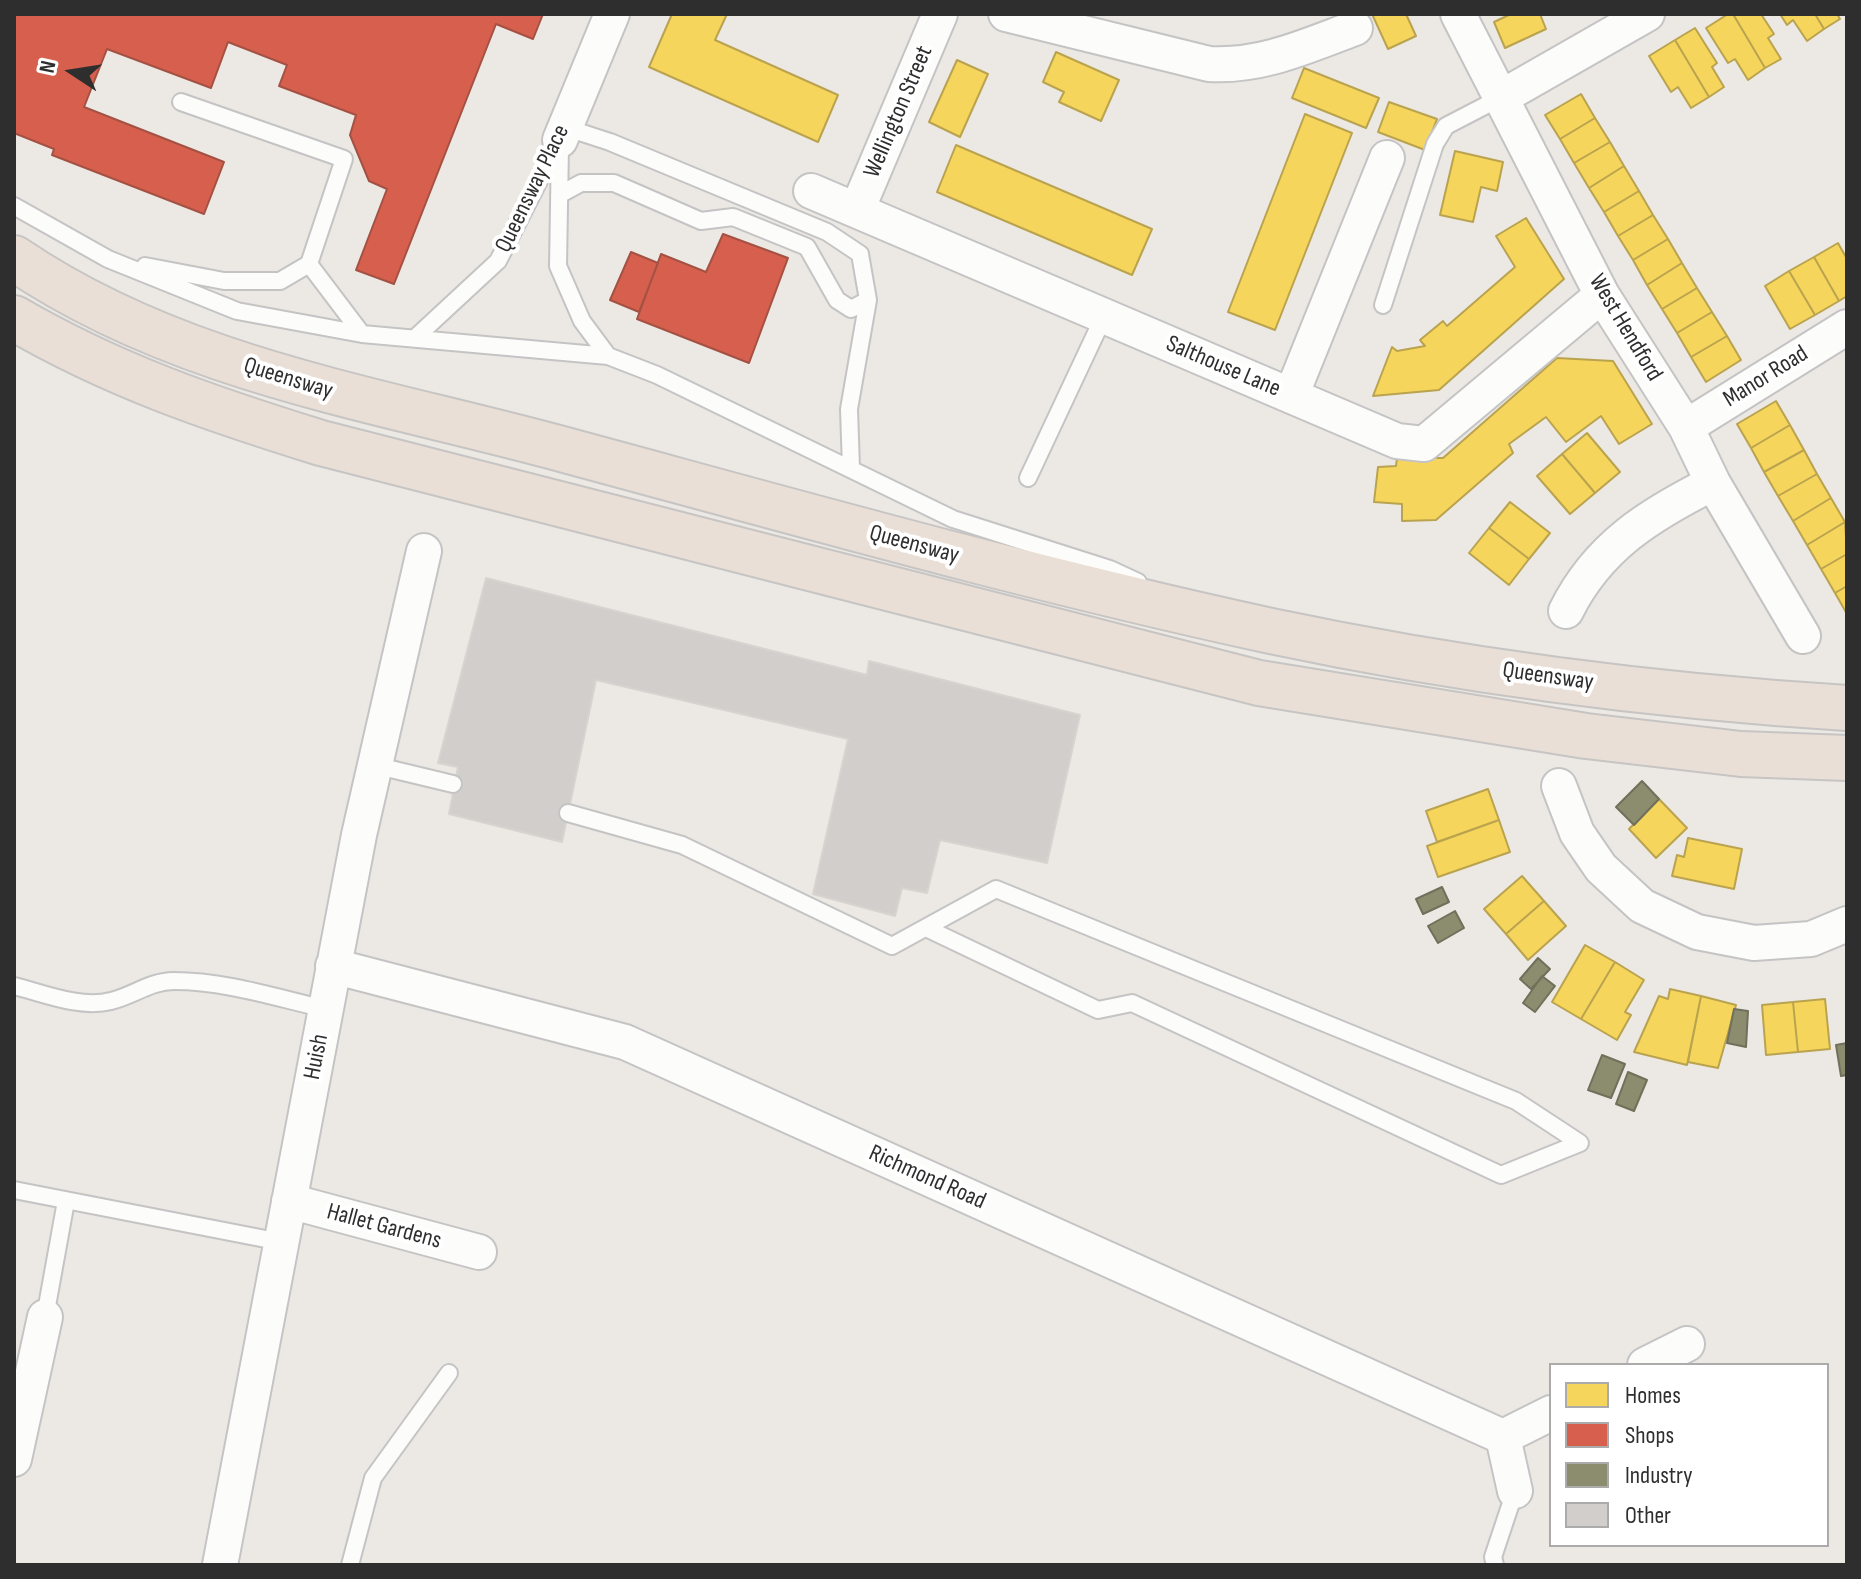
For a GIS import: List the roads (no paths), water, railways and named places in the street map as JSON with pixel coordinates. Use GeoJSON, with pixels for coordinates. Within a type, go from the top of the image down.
{"type":"FeatureCollection","features":[{"type":"Feature","properties":{"kind":"highway","name":"Queensway"},"geometry":{"type":"LineString","coordinates":[[14,258],[108,311],[206,354],[330,393],[516,436],[1016,572],[1209,616],[1418,658],[1734,701],[1847,708]]}},
{"type":"Feature","properties":{"kind":"highway","name":"Queensway"},"geometry":{"type":"LineString","coordinates":[[14,318],[70,350],[189,402],[321,443],[1259,683],[1586,736],[1741,754],[1847,758]]}},
{"type":"Feature","properties":{"kind":"street","name":"Queensway Place"},"geometry":{"type":"LineString","coordinates":[[562,134],[612,14]]}},
{"type":"Feature","properties":{"kind":"street","name":"Wellington Street"},"geometry":{"type":"LineString","coordinates":[[857,210],[940,14]]}},
{"type":"Feature","properties":{"kind":"street"},"geometry":{"type":"LineString","coordinates":[[1006,14],[1209,64],[1241,66],[1266,61],[1355,28]]}},
{"type":"Feature","properties":{"kind":"street","name":"West Hendford"},"geometry":{"type":"LineString","coordinates":[[1458,14],[1602,295],[1686,427],[1713,483],[1803,636]]}},
{"type":"Feature","properties":{"kind":"street"},"geometry":{"type":"LineString","coordinates":[[1500,98],[1647,14]]}},
{"type":"Feature","properties":{"kind":"street"},"geometry":{"type":"LineString","coordinates":[[1291,396],[1387,158]]}},
{"type":"Feature","properties":{"kind":"street","name":"Salthouse Lane"},"geometry":{"type":"LineString","coordinates":[[811,191],[1397,441],[1424,444],[1602,295]]}},
{"type":"Feature","properties":{"kind":"street","name":"Manor Road"},"geometry":{"type":"LineString","coordinates":[[1686,427],[1847,327]]}},
{"type":"Feature","properties":{"kind":"street"},"geometry":{"type":"LineString","coordinates":[[1566,611],[1582,579],[1604,555],[1643,522],[1713,483]]}},
{"type":"Feature","properties":{"kind":"street","name":"Huish"},"geometry":{"type":"LineString","coordinates":[[220,1565],[333,966],[374,765],[424,551]]}},
{"type":"Feature","properties":{"kind":"street"},"geometry":{"type":"LineString","coordinates":[[1559,786],[1577,833],[1601,868],[1642,906],[1683,926],[1697,932],[1754,943],[1811,939],[1847,924]]}},
{"type":"Feature","properties":{"kind":"street","name":"Richmond Road"},"geometry":{"type":"LineString","coordinates":[[333,966],[625,1042],[1503,1437]]}},
{"type":"Feature","properties":{"kind":"street","name":"Hallet Gardens"},"geometry":{"type":"LineString","coordinates":[[289,1201],[479,1252]]}},
{"type":"Feature","properties":{"kind":"street"},"geometry":{"type":"LineString","coordinates":[[14,1459],[26,1353],[45,1317]]}},
{"type":"Feature","properties":{"kind":"street"},"geometry":{"type":"LineString","coordinates":[[1649,1363],[1687,1344]]}},
{"type":"Feature","properties":{"kind":"street"},"geometry":{"type":"LineString","coordinates":[[1515,1491],[1503,1437],[1549,1414]]}},
{"type":"Feature","properties":{"kind":"lane"},"geometry":{"type":"LineString","coordinates":[[1383,305],[1435,144],[1446,126],[1500,98]]}},
{"type":"Feature","properties":{"kind":"lane"},"geometry":{"type":"LineString","coordinates":[[108,259],[224,281],[280,281],[309,264],[344,159],[181,102]]}},
{"type":"Feature","properties":{"kind":"lane"},"geometry":{"type":"LineString","coordinates":[[608,356],[582,321],[558,266],[562,134],[610,142],[827,232],[860,254],[868,300],[849,409],[851,468]]}},
{"type":"Feature","properties":{"kind":"lane","name":"Queensway Place"},"geometry":{"type":"LineString","coordinates":[[416,337],[498,261],[562,134]]}},
{"type":"Feature","properties":{"kind":"lane"},"geometry":{"type":"LineString","coordinates":[[559,195],[581,183],[614,183],[701,221],[733,217],[807,247],[837,300],[851,309],[868,300]]}},
{"type":"Feature","properties":{"kind":"lane"},"geometry":{"type":"LineString","coordinates":[[14,206],[108,259],[237,311],[362,334],[608,356],[657,375],[953,519],[1110,569],[1209,616]]}},
{"type":"Feature","properties":{"kind":"lane"},"geometry":{"type":"LineString","coordinates":[[309,264],[362,334]]}},
{"type":"Feature","properties":{"kind":"lane"},"geometry":{"type":"LineString","coordinates":[[1028,478],[1104,316]]}},
{"type":"Feature","properties":{"kind":"lane"},"geometry":{"type":"LineString","coordinates":[[374,765],[453,784]]}},
{"type":"Feature","properties":{"kind":"lane"},"geometry":{"type":"LineString","coordinates":[[568,813],[682,845],[892,946],[996,889],[1516,1101],[1580,1143],[1501,1175],[1132,1003],[1098,1010],[926,928]]}},
{"type":"Feature","properties":{"kind":"lane"},"geometry":{"type":"LineString","coordinates":[[14,986],[87,1003],[111,1001],[149,984],[173,981],[209,984],[326,1009]]}},
{"type":"Feature","properties":{"kind":"lane"},"geometry":{"type":"LineString","coordinates":[[14,1190],[281,1242]]}},
{"type":"Feature","properties":{"kind":"lane"},"geometry":{"type":"LineString","coordinates":[[45,1317],[66,1201]]}},
{"type":"Feature","properties":{"kind":"lane"},"geometry":{"type":"LineString","coordinates":[[350,1565],[373,1478],[449,1373]]}},
{"type":"Feature","properties":{"kind":"lane"},"geometry":{"type":"LineString","coordinates":[[1495,1565],[1493,1557],[1515,1491]]}}]}
